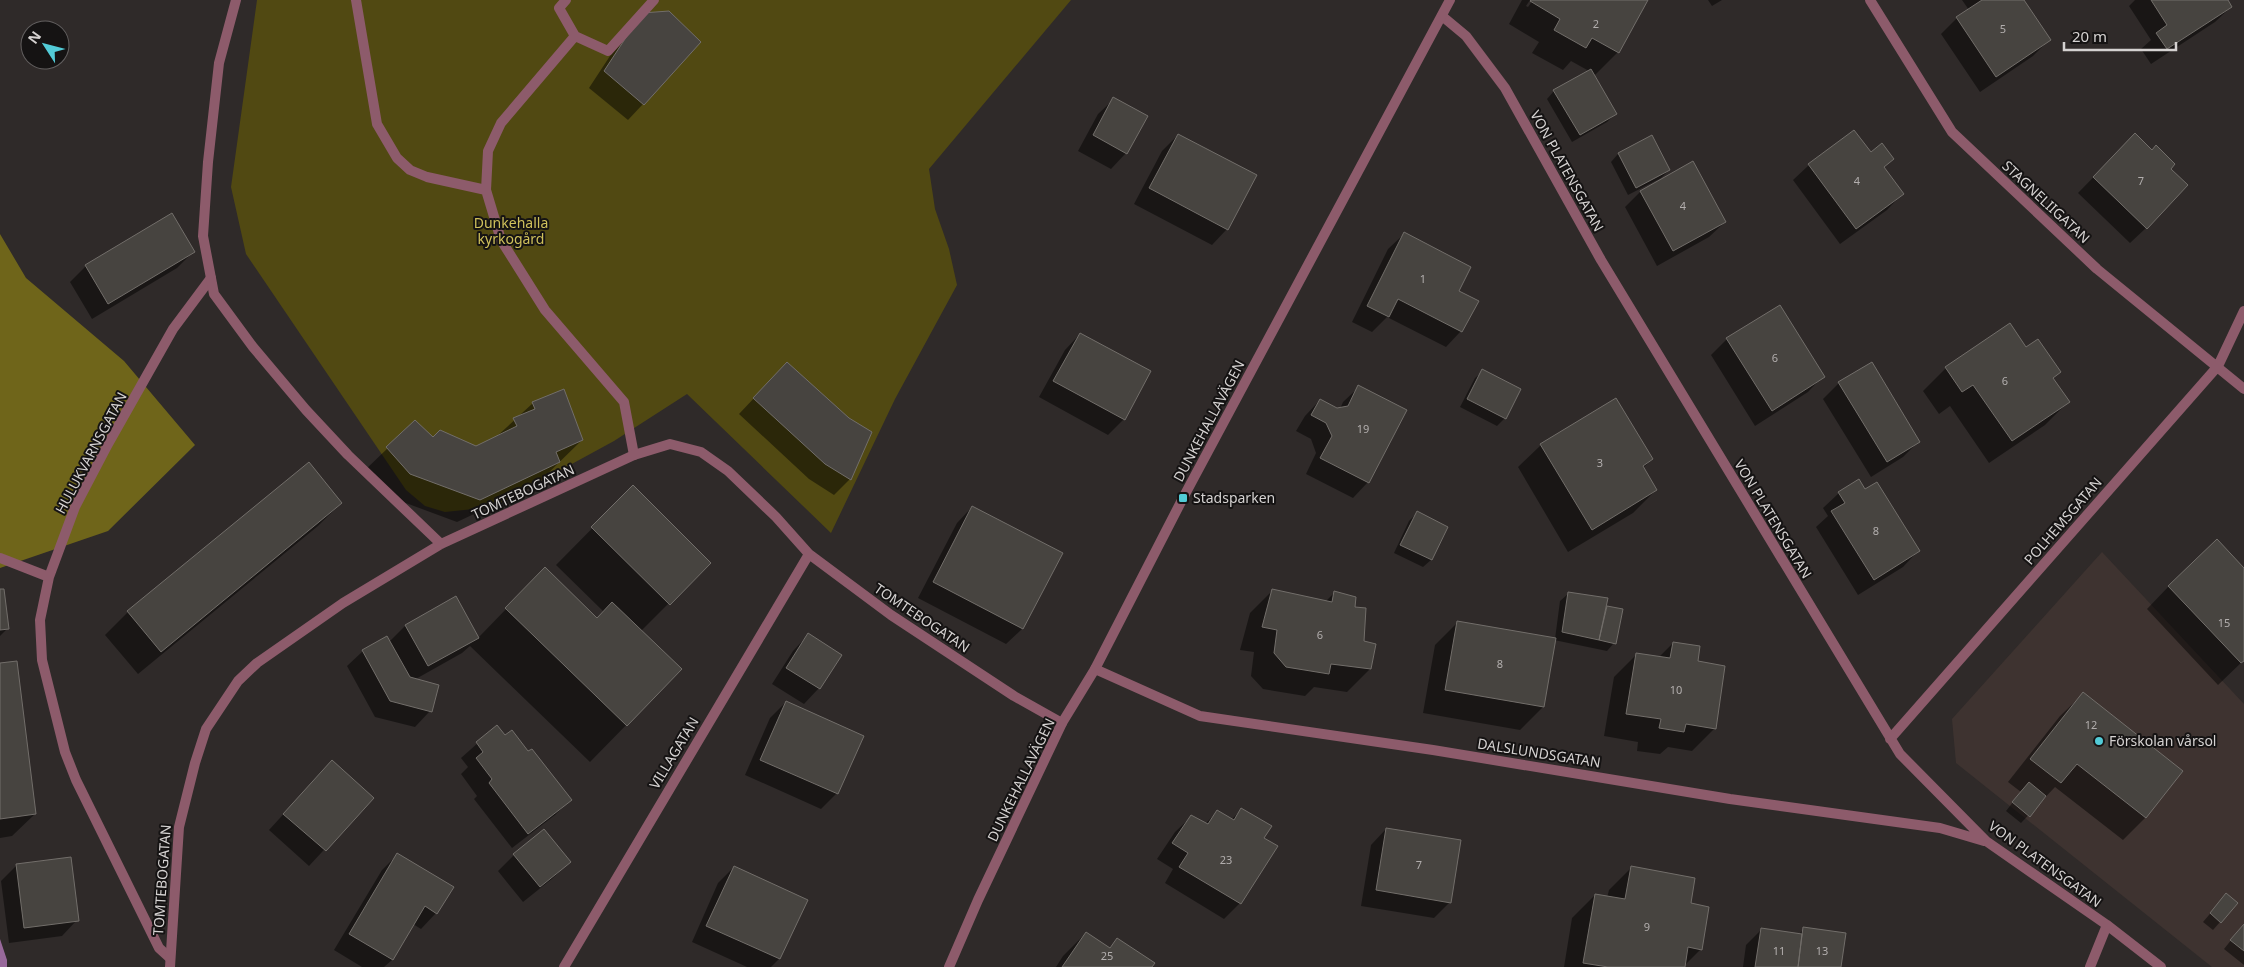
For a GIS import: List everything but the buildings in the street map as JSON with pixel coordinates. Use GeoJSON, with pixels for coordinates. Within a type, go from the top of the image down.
{"type":"FeatureCollection","features":[{"type":"Feature","properties":{"kind":"street"},"geometry":{"type":"LineString","coordinates":[[236,0],[219,63],[208,162],[203,236],[214,294],[253,347],[306,410],[348,455],[441,544]]}},
{"type":"Feature","properties":{"kind":"street"},"geometry":{"type":"LineString","coordinates":[[356,0],[377,124],[398,158],[410,170],[427,177],[486,190]]}},
{"type":"Feature","properties":{"kind":"street"},"geometry":{"type":"LineString","coordinates":[[566,0],[559,8],[575,36],[608,51],[654,0]]}},
{"type":"Feature","properties":{"kind":"street","name":"DUNKEHALLAVÄGEN"},"geometry":{"type":"LineString","coordinates":[[949,967],[978,900],[1062,724],[1096,669],[1188,489],[1450,0]]}},
{"type":"Feature","properties":{"kind":"street","name":"STAGNELIIGATAN"},"geometry":{"type":"LineString","coordinates":[[1870,0],[1952,132],[2097,269],[2244,389]]}},
{"type":"Feature","properties":{"kind":"street","name":"VON PLATENSGATAN"},"geometry":{"type":"LineString","coordinates":[[1442,16],[1466,36],[1505,88],[1606,269],[1900,754],[1986,841],[2107,925],[2160,967]]}},
{"type":"Feature","properties":{"kind":"street"},"geometry":{"type":"LineString","coordinates":[[575,36],[501,123],[488,151],[486,190],[501,240],[545,310],[624,402],[634,455]]}},
{"type":"Feature","properties":{"kind":"street","name":"HULUKVARNSGATAN"},"geometry":{"type":"LineString","coordinates":[[170,962],[159,948],[76,780],[65,752],[42,660],[40,620],[49,577],[75,507],[173,329],[211,278]]}},
{"type":"Feature","properties":{"kind":"street","name":"POLHEMSGATAN"},"geometry":{"type":"LineString","coordinates":[[1890,739],[2218,366],[2244,311]]}},
{"type":"Feature","properties":{"kind":"street","name":"TOMTEBOGATAN"},"geometry":{"type":"LineString","coordinates":[[170,962],[179,827],[195,763],[206,729],[238,681],[257,663],[343,603],[441,544],[634,455],[670,444],[701,452],[728,471],[776,517],[809,554],[891,614],[1014,696],[1062,724]]}},
{"type":"Feature","properties":{"kind":"street","name":"VILLAGATAN"},"geometry":{"type":"LineString","coordinates":[[564,967],[809,554]]}},
{"type":"Feature","properties":{"kind":"street"},"geometry":{"type":"LineString","coordinates":[[0,558],[49,577]]}},
{"type":"Feature","properties":{"kind":"street","name":"DALSLUNDSGATAN"},"geometry":{"type":"LineString","coordinates":[[1096,669],[1200,716],[1443,751],[1730,799],[1940,828],[1986,841]]}},
{"type":"Feature","properties":{"kind":"street"},"geometry":{"type":"LineString","coordinates":[[2090,967],[2107,925]]}},
{"type":"Feature","properties":{"kind":"shaded area"},"geometry":{"type":"Polygon","coordinates":[[[0,234],[26,278],[124,361],[195,445],[108,531],[0,568],[0,234]]]}},
{"type":"Feature","properties":{"kind":"shaded area","name":"Förskolan vårsol"},"geometry":{"type":"Polygon","coordinates":[[[2102,552],[2244,704],[2244,967],[2212,967],[1956,763],[1952,719],[2102,552]]]}},
{"type":"Feature","properties":{"kind":"shaded area"},"geometry":{"type":"Polygon","coordinates":[[[0,939],[7,960],[7,967],[0,967],[0,939]]]}},
{"type":"Feature","properties":{"kind":"green space","name":"Dunkehalla kyrkogård"},"geometry":{"type":"Polygon","coordinates":[[[257,0],[1071,0],[929,169],[935,209],[949,249],[957,285],[895,399],[831,533],[687,394],[614,441],[493,507],[445,512],[425,506],[406,490],[246,254],[231,187],[257,0]]]}},
{"type":"Feature","properties":{"kind":"place","name":"Stadsparken"},"geometry":{"type":"Point","coordinates":[1183,498]}},
{"type":"Feature","properties":{"kind":"place","name":"Förskolan vårsol"},"geometry":{"type":"Point","coordinates":[2099,741]}}]}
